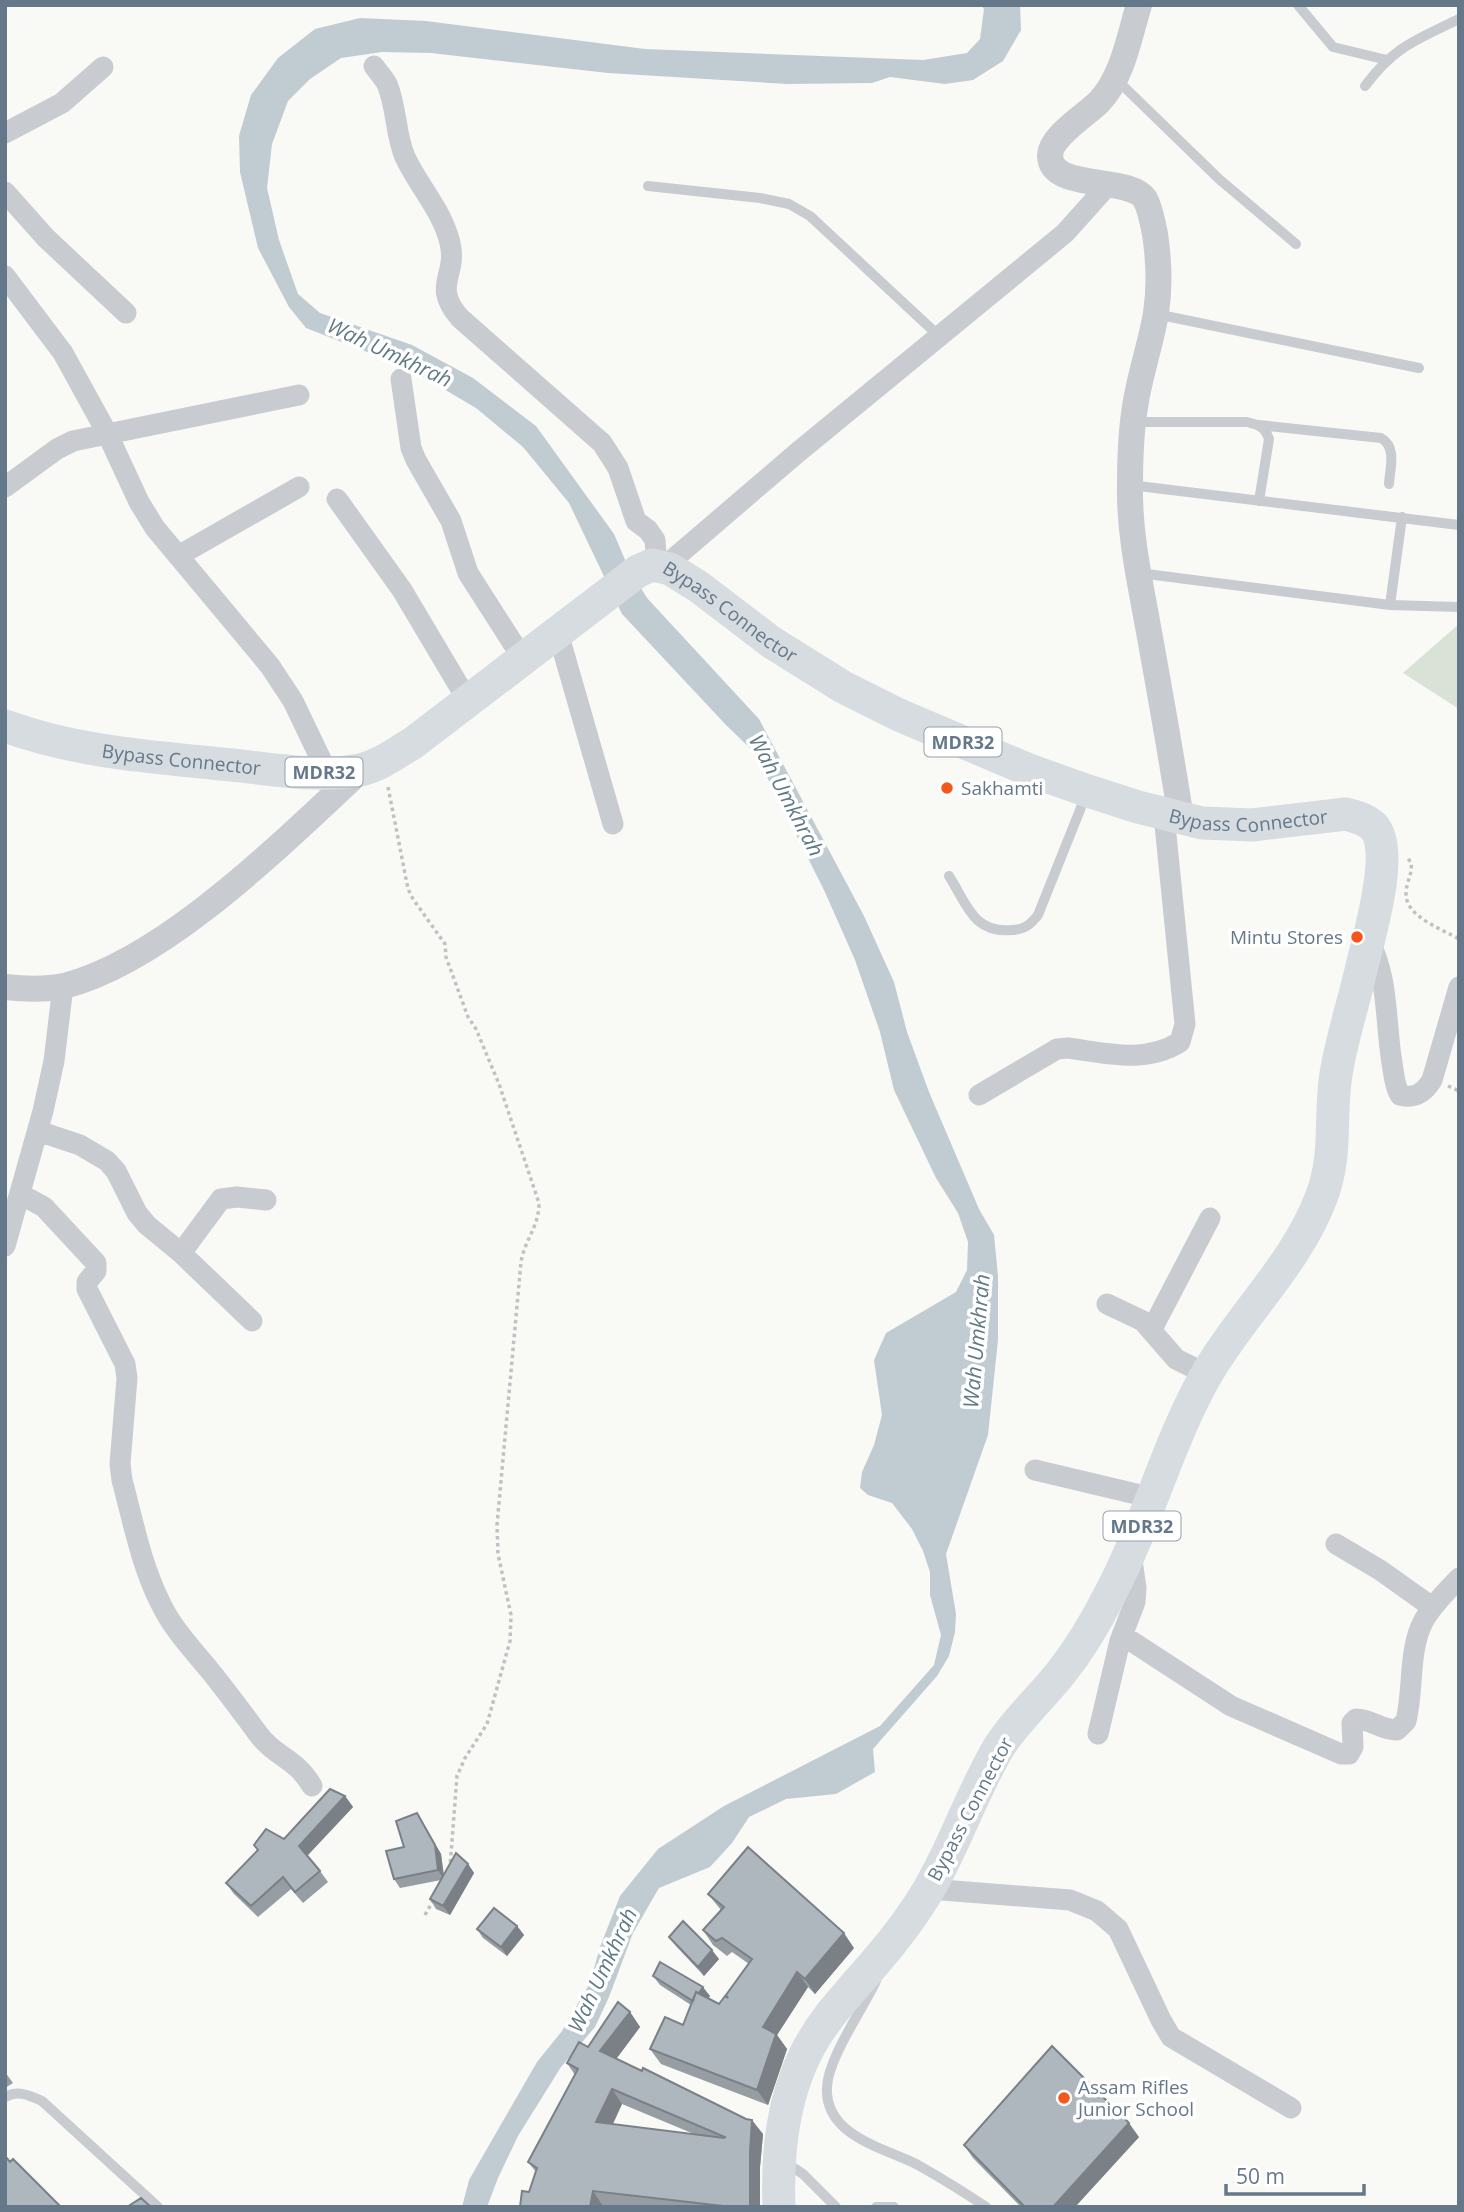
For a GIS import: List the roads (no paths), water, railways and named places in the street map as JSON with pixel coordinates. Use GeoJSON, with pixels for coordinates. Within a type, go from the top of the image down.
{"type":"FeatureCollection","features":[{"type":"Feature","properties":{"kind":"main road","name":"Bypass Connector"},"geometry":{"type":"LineString","coordinates":[[5,726],[94,751],[327,772],[372,766],[412,743],[594,606],[651,568],[683,576],[771,642],[843,687],[899,715],[1029,770],[1173,817],[1231,826],[1335,815],[1362,818],[1372,825],[1381,845],[1382,859],[1368,939],[1337,1071],[1333,1153],[1322,1195],[1311,1222],[1295,1250],[1226,1341],[1206,1374],[1131,1553],[1093,1626],[1073,1657],[998,1749],[929,1889],[898,1935],[839,2002],[815,2036],[794,2084],[782,2124],[778,2157],[779,2207]]}},
{"type":"Feature","properties":{"kind":"street"},"geometry":{"type":"LineString","coordinates":[[979,1095],[1057,1049],[1142,1057],[1166,1051],[1180,1042],[1185,1024],[1173,817],[1131,515],[1133,422],[1156,314],[1159,260],[1153,225],[1144,198],[1130,188],[1083,181],[1061,173],[1055,168],[1050,153],[1052,145],[1059,137],[1098,103],[1116,79],[1139,5]]}},
{"type":"Feature","properties":{"kind":"street"},"geometry":{"type":"LineString","coordinates":[[374,66],[387,84],[397,134],[406,158],[442,216],[452,257],[445,288],[448,304],[470,327],[601,443],[618,468],[636,521],[648,530],[655,540],[656,553],[651,568]]}},
{"type":"Feature","properties":{"kind":"street"},"geometry":{"type":"LineString","coordinates":[[5,132],[62,103],[103,67]]}},
{"type":"Feature","properties":{"kind":"street"},"geometry":{"type":"LineString","coordinates":[[651,568],[797,453],[1065,233],[1108,185]]}},
{"type":"Feature","properties":{"kind":"street"},"geometry":{"type":"LineString","coordinates":[[5,192],[46,238],[126,313]]}},
{"type":"Feature","properties":{"kind":"street"},"geometry":{"type":"LineString","coordinates":[[5,276],[63,353],[107,433],[139,502],[155,527],[275,674],[293,701],[327,772]]}},
{"type":"Feature","properties":{"kind":"street"},"geometry":{"type":"LineString","coordinates":[[401,379],[411,448],[416,460],[451,522],[468,573],[523,659]]}},
{"type":"Feature","properties":{"kind":"street"},"geometry":{"type":"LineString","coordinates":[[5,487],[57,449],[73,441],[299,395]]}},
{"type":"Feature","properties":{"kind":"street"},"geometry":{"type":"LineString","coordinates":[[178,556],[299,487]]}},
{"type":"Feature","properties":{"kind":"street"},"geometry":{"type":"LineString","coordinates":[[337,499],[402,590],[468,701]]}},
{"type":"Feature","properties":{"kind":"street"},"geometry":{"type":"LineString","coordinates":[[558,633],[614,824]]}},
{"type":"Feature","properties":{"kind":"street"},"geometry":{"type":"LineString","coordinates":[[5,987],[23,989],[63,986],[111,968],[180,926],[372,766]]}},
{"type":"Feature","properties":{"kind":"street"},"geometry":{"type":"LineString","coordinates":[[1368,939],[1377,955],[1382,973],[1389,1047],[1396,1088],[1400,1095],[1415,1096],[1426,1090],[1432,1080],[1459,987]]}},
{"type":"Feature","properties":{"kind":"street"},"geometry":{"type":"LineString","coordinates":[[6,1244],[38,1131],[54,1061],[63,986]]}},
{"type":"Feature","properties":{"kind":"street"},"geometry":{"type":"LineString","coordinates":[[38,1131],[80,1145],[107,1161],[116,1171],[136,1213],[252,1321]]}},
{"type":"Feature","properties":{"kind":"street"},"geometry":{"type":"LineString","coordinates":[[20,1194],[44,1206],[96,1263],[96,1271],[88,1279],[86,1289],[125,1364],[127,1378],[120,1464],[122,1480],[148,1578],[161,1605],[260,1737],[303,1771],[312,1786]]}},
{"type":"Feature","properties":{"kind":"street"},"geometry":{"type":"LineString","coordinates":[[181,1253],[221,1199],[237,1197],[266,1200]]}},
{"type":"Feature","properties":{"kind":"street"},"geometry":{"type":"LineString","coordinates":[[1152,1329],[1210,1218]]}},
{"type":"Feature","properties":{"kind":"street"},"geometry":{"type":"LineString","coordinates":[[1107,1304],[1143,1321],[1176,1359],[1206,1374]]}},
{"type":"Feature","properties":{"kind":"street"},"geometry":{"type":"LineString","coordinates":[[1035,1470],[1153,1498]]}},
{"type":"Feature","properties":{"kind":"street"},"geometry":{"type":"LineString","coordinates":[[1336,1544],[1380,1570],[1432,1607]]}},
{"type":"Feature","properties":{"kind":"street"},"geometry":{"type":"LineString","coordinates":[[1098,1734],[1122,1635],[1135,1602],[1136,1588],[1131,1553]]}},
{"type":"Feature","properties":{"kind":"street"},"geometry":{"type":"LineString","coordinates":[[1122,1635],[1231,1706],[1341,1754],[1349,1754],[1353,1747],[1352,1723],[1356,1719],[1362,1719],[1385,1730],[1397,1730],[1406,1721],[1416,1640],[1432,1607],[1459,1578]]}},
{"type":"Feature","properties":{"kind":"street"},"geometry":{"type":"LineString","coordinates":[[929,1889],[1070,1900],[1097,1911],[1118,1929],[1171,2037],[1291,2108]]}},
{"type":"Feature","properties":{"kind":"lane"},"geometry":{"type":"LineString","coordinates":[[1298,5],[1333,47],[1387,60]]}},
{"type":"Feature","properties":{"kind":"lane"},"geometry":{"type":"LineString","coordinates":[[1366,86],[1387,60],[1408,44],[1459,19]]}},
{"type":"Feature","properties":{"kind":"lane"},"geometry":{"type":"LineString","coordinates":[[1116,79],[1219,179],[1296,244]]}},
{"type":"Feature","properties":{"kind":"lane"},"geometry":{"type":"LineString","coordinates":[[648,186],[760,198],[789,204],[810,216],[939,336]]}},
{"type":"Feature","properties":{"kind":"lane"},"geometry":{"type":"LineString","coordinates":[[1156,314],[1419,368]]}},
{"type":"Feature","properties":{"kind":"lane"},"geometry":{"type":"LineString","coordinates":[[1133,422],[1247,422],[1381,438],[1387,441],[1392,450],[1389,484]]}},
{"type":"Feature","properties":{"kind":"lane"},"geometry":{"type":"LineString","coordinates":[[1259,425],[1266,431],[1269,439],[1259,501]]}},
{"type":"Feature","properties":{"kind":"lane"},"geometry":{"type":"LineString","coordinates":[[1130,485],[1459,525]]}},
{"type":"Feature","properties":{"kind":"lane"},"geometry":{"type":"LineString","coordinates":[[1390,605],[1402,517]]}},
{"type":"Feature","properties":{"kind":"lane"},"geometry":{"type":"LineString","coordinates":[[1139,573],[1390,605],[1459,607]]}},
{"type":"Feature","properties":{"kind":"lane"},"geometry":{"type":"LineString","coordinates":[[949,876],[979,923],[988,929],[1021,930],[1030,925],[1038,915],[1088,791]]}},
{"type":"Feature","properties":{"kind":"lane"},"geometry":{"type":"LineString","coordinates":[[898,1935],[833,2064],[827,2088],[830,2108],[840,2123],[866,2143],[943,2179],[986,2207]]}},
{"type":"Feature","properties":{"kind":"lane"},"geometry":{"type":"LineString","coordinates":[[5,2097],[11,2094],[26,2094],[41,2101],[158,2207]]}},
{"type":"Feature","properties":{"kind":"lane"},"geometry":{"type":"LineString","coordinates":[[778,2157],[803,2174],[836,2207]]}},
{"type":"Feature","properties":{"kind":"lane"},"geometry":{"type":"LineString","coordinates":[[876,2207],[894,2207]]}},
{"type":"Feature","properties":{"kind":"water","name":"Wah Umkhrah"},"geometry":{"type":"Polygon","coordinates":[[[981,5],[1020,5],[1021,30],[1003,61],[973,80],[945,84],[890,77],[872,83],[787,84],[608,73],[431,53],[382,52],[341,58],[310,79],[288,101],[272,144],[267,188],[279,240],[298,294],[320,313],[412,345],[473,378],[536,426],[614,534],[629,569],[647,598],[759,719],[864,916],[894,982],[907,1032],[929,1092],[979,1209],[994,1235],[998,1276],[998,1340],[988,1435],[946,1554],[956,1614],[949,1656],[937,1676],[873,1749],[875,1772],[836,1794],[786,1799],[749,1817],[732,1843],[710,1867],[659,1888],[633,1933],[595,2027],[561,2067],[518,2136],[487,2207],[462,2207],[469,2180],[537,2062],[562,2031],[590,1983],[600,1947],[620,1896],[658,1849],[724,1806],[880,1726],[934,1665],[941,1635],[930,1595],[930,1572],[923,1551],[912,1529],[892,1503],[868,1495],[860,1488],[862,1472],[874,1445],[882,1415],[874,1360],[886,1333],[956,1292],[967,1270],[968,1242],[958,1213],[936,1178],[894,1090],[880,1032],[855,960],[824,890],[755,753],[622,614],[569,503],[523,447],[476,408],[408,368],[306,328],[289,307],[258,248],[240,172],[239,136],[251,95],[278,58],[315,29],[360,18],[426,21],[645,49],[923,60],[967,53],[980,39],[984,9],[981,5]]]}},
{"type":"Feature","properties":{"kind":"place","name":"Sakhamti"},"geometry":{"type":"Point","coordinates":[947,788]}},
{"type":"Feature","properties":{"kind":"place","name":"Mintu Stores"},"geometry":{"type":"Point","coordinates":[1357,937]}},
{"type":"Feature","properties":{"kind":"place","name":"Assam Rifles Junior School"},"geometry":{"type":"Point","coordinates":[1064,2098]}}]}
